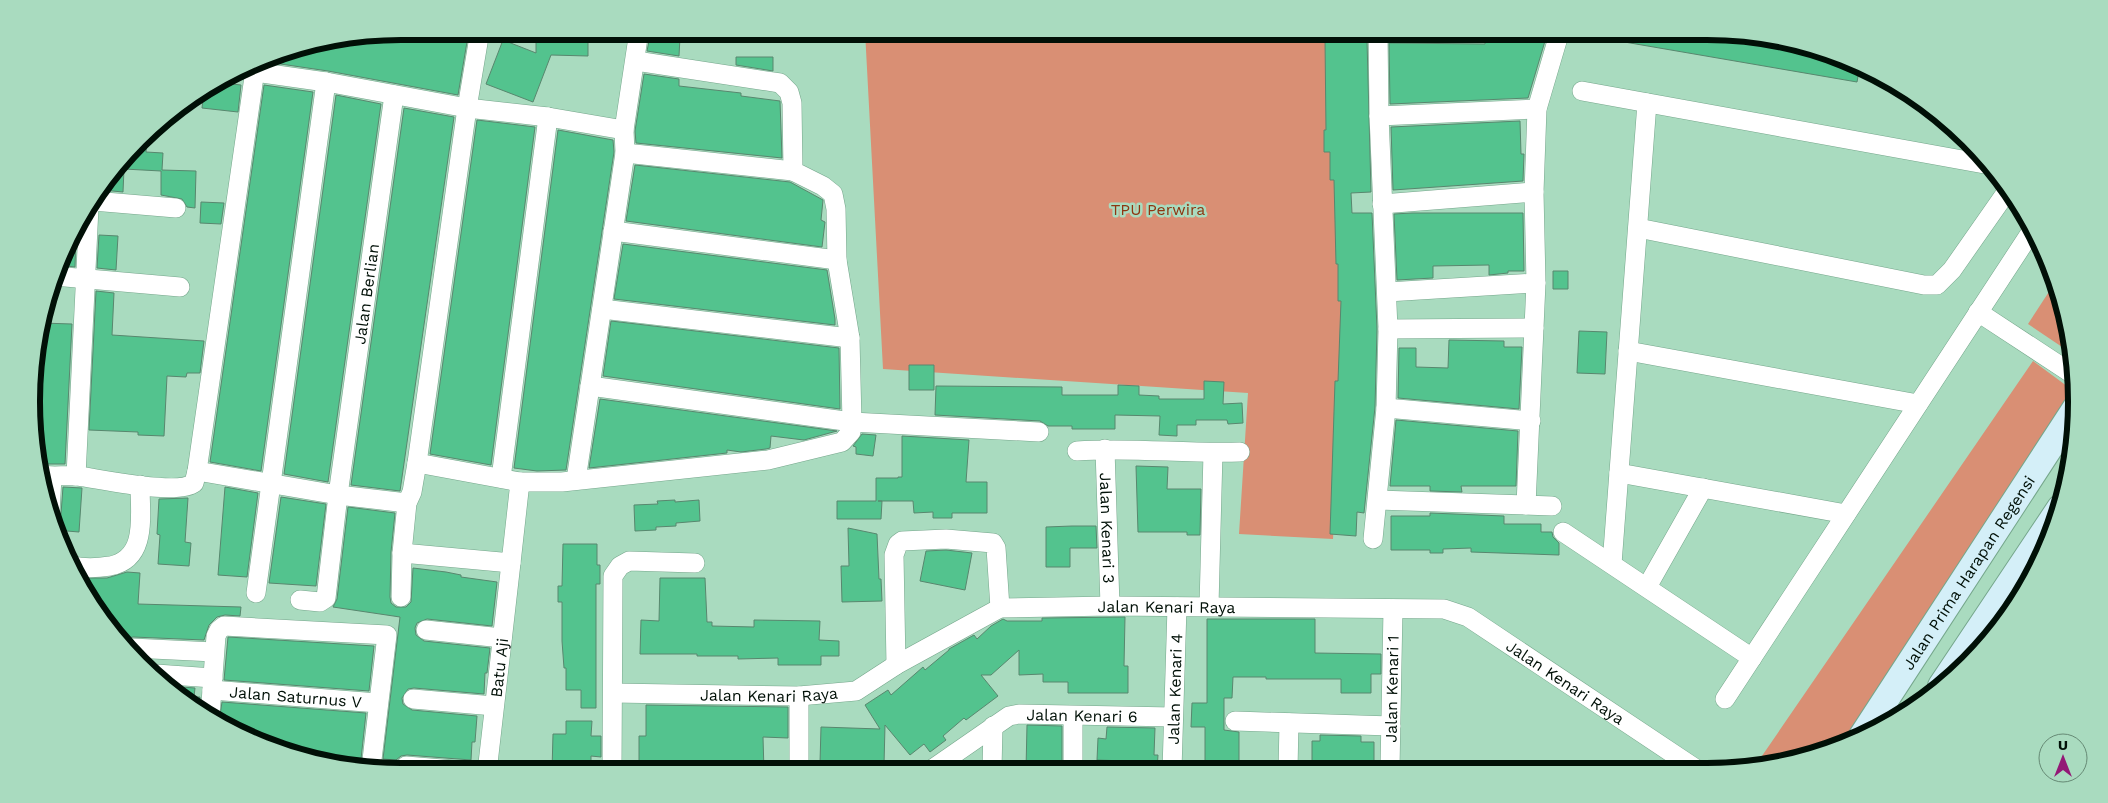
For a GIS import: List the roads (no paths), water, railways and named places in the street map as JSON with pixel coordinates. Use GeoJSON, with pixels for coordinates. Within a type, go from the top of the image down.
{"type":"FeatureCollection","features":[{"type":"Feature","properties":{"kind":"street"},"geometry":{"type":"LineString","coordinates":[[401,597],[402,553],[407,503],[412,492],[417,463],[467,108],[478,40]]}},
{"type":"Feature","properties":{"kind":"street"},"geometry":{"type":"LineString","coordinates":[[576,480],[625,152],[624,130],[638,40]]}},
{"type":"Feature","properties":{"kind":"street"},"geometry":{"type":"LineString","coordinates":[[1373,539],[1386,408],[1388,329],[1382,204],[1378,40]]}},
{"type":"Feature","properties":{"kind":"street"},"geometry":{"type":"LineString","coordinates":[[1526,506],[1536,283],[1534,192],[1537,109],[1557,40]]}},
{"type":"Feature","properties":{"kind":"street"},"geometry":{"type":"LineString","coordinates":[[636,61],[780,83],[790,92],[792,103],[793,172]]}},
{"type":"Feature","properties":{"kind":"street"},"geometry":{"type":"LineString","coordinates":[[260,69],[467,108],[624,130]]}},
{"type":"Feature","properties":{"kind":"street"},"geometry":{"type":"LineString","coordinates":[[48,476],[76,476],[140,485],[185,487],[194,483],[254,72]]}},
{"type":"Feature","properties":{"kind":"street"},"geometry":{"type":"LineString","coordinates":[[256,593],[326,82]]}},
{"type":"Feature","properties":{"kind":"street"},"geometry":{"type":"LineString","coordinates":[[1582,92],[1978,163]]}},
{"type":"Feature","properties":{"kind":"street","name":"Jalan Berlian"},"geometry":{"type":"LineString","coordinates":[[300,600],[320,602],[326,598],[338,495],[394,95]]}},
{"type":"Feature","properties":{"kind":"street"},"geometry":{"type":"LineString","coordinates":[[1612,564],[1647,103]]}},
{"type":"Feature","properties":{"kind":"street"},"geometry":{"type":"LineString","coordinates":[[1379,116],[1537,109]]}},
{"type":"Feature","properties":{"kind":"street"},"geometry":{"type":"LineString","coordinates":[[500,478],[548,118]]}},
{"type":"Feature","properties":{"kind":"street"},"geometry":{"type":"LineString","coordinates":[[417,463],[520,482],[562,482],[768,460],[842,442],[850,432],[852,422],[850,338],[837,260],[836,209],[833,194],[823,186],[793,172],[625,152]]}},
{"type":"Feature","properties":{"kind":"street"},"geometry":{"type":"LineString","coordinates":[[1382,204],[1534,192]]}},
{"type":"Feature","properties":{"kind":"street"},"geometry":{"type":"LineString","coordinates":[[1638,228],[1924,285],[1937,285],[1952,270],[2004,196]]}},
{"type":"Feature","properties":{"kind":"street"},"geometry":{"type":"LineString","coordinates":[[101,202],[176,208]]}},
{"type":"Feature","properties":{"kind":"street"},"geometry":{"type":"LineString","coordinates":[[76,476],[88,220]]}},
{"type":"Feature","properties":{"kind":"street"},"geometry":{"type":"LineString","coordinates":[[613,231],[837,260]]}},
{"type":"Feature","properties":{"kind":"street"},"geometry":{"type":"LineString","coordinates":[[1725,699],[2028,236]]}},
{"type":"Feature","properties":{"kind":"street"},"geometry":{"type":"LineString","coordinates":[[62,277],[180,287]]}},
{"type":"Feature","properties":{"kind":"street"},"geometry":{"type":"LineString","coordinates":[[1387,292],[1536,283]]}},
{"type":"Feature","properties":{"kind":"street"},"geometry":{"type":"LineString","coordinates":[[602,309],[850,338]]}},
{"type":"Feature","properties":{"kind":"street"},"geometry":{"type":"LineString","coordinates":[[1978,312],[2066,370]]}},
{"type":"Feature","properties":{"kind":"street"},"geometry":{"type":"LineString","coordinates":[[1388,329],[1534,328]]}},
{"type":"Feature","properties":{"kind":"street"},"geometry":{"type":"LineString","coordinates":[[1628,351],[1918,404]]}},
{"type":"Feature","properties":{"kind":"street"},"geometry":{"type":"LineString","coordinates":[[590,386],[852,422],[1039,432]]}},
{"type":"Feature","properties":{"kind":"street"},"geometry":{"type":"LineString","coordinates":[[1386,408],[1531,421]]}},
{"type":"Feature","properties":{"kind":"street","name":"Jalan Prima Harapan Regensi"},"geometry":{"type":"LineString","coordinates":[[1870,724],[2067,421]]}},
{"type":"Feature","properties":{"kind":"street","name":"Jalan Kenari 3"},"geometry":{"type":"LineString","coordinates":[[1077,451],[1105,449],[1213,453],[1240,452]]}},
{"type":"Feature","properties":{"kind":"street","name":"Jalan Kenari 3"},"geometry":{"type":"LineString","coordinates":[[1105,449],[1110,606]]}},
{"type":"Feature","properties":{"kind":"street"},"geometry":{"type":"LineString","coordinates":[[1209,606],[1213,453]]}},
{"type":"Feature","properties":{"kind":"street"},"geometry":{"type":"LineString","coordinates":[[197,471],[338,495],[407,503]]}},
{"type":"Feature","properties":{"kind":"street"},"geometry":{"type":"LineString","coordinates":[[1619,473],[1846,514]]}},
{"type":"Feature","properties":{"kind":"street","name":"Batu Aji"},"geometry":{"type":"LineString","coordinates":[[488,763],[520,482]]}},
{"type":"Feature","properties":{"kind":"street"},"geometry":{"type":"LineString","coordinates":[[80,566],[99,568],[120,564],[132,555],[139,538],[140,485]]}},
{"type":"Feature","properties":{"kind":"street"},"geometry":{"type":"LineString","coordinates":[[1647,588],[1703,488]]}},
{"type":"Feature","properties":{"kind":"street"},"geometry":{"type":"LineString","coordinates":[[1378,500],[1552,506]]}},
{"type":"Feature","properties":{"kind":"street"},"geometry":{"type":"LineString","coordinates":[[1563,532],[1752,658]]}},
{"type":"Feature","properties":{"kind":"street"},"geometry":{"type":"LineString","coordinates":[[1958,661],[2042,535]]}},
{"type":"Feature","properties":{"kind":"street"},"geometry":{"type":"LineString","coordinates":[[896,665],[894,555],[898,544],[902,541],[946,539],[993,543],[996,548],[1000,608]]}},
{"type":"Feature","properties":{"kind":"street"},"geometry":{"type":"LineString","coordinates":[[402,553],[511,563]]}},
{"type":"Feature","properties":{"kind":"street"},"geometry":{"type":"LineString","coordinates":[[612,763],[613,576],[620,566],[629,561],[695,563]]}},
{"type":"Feature","properties":{"kind":"street","name":"Jalan Kenari Raya"},"geometry":{"type":"LineString","coordinates":[[613,693],[799,696],[856,691],[896,665],[1000,608],[1110,606],[1444,608],[1468,617],[1687,763]]}},
{"type":"Feature","properties":{"kind":"street","name":"Jalan Kenari 4"},"geometry":{"type":"LineString","coordinates":[[1172,763],[1177,607]]}},
{"type":"Feature","properties":{"kind":"street","name":"Jalan Kenari 1"},"geometry":{"type":"LineString","coordinates":[[1390,763],[1393,608]]}},
{"type":"Feature","properties":{"kind":"street"},"geometry":{"type":"LineString","coordinates":[[210,708],[214,652],[219,630],[224,626],[387,635],[372,761]]}},
{"type":"Feature","properties":{"kind":"street"},"geometry":{"type":"LineString","coordinates":[[426,630],[502,638]]}},
{"type":"Feature","properties":{"kind":"street"},"geometry":{"type":"LineString","coordinates":[[138,648],[214,652]]}},
{"type":"Feature","properties":{"kind":"street","name":"Jalan Saturnus V"},"geometry":{"type":"LineString","coordinates":[[166,676],[212,684],[378,703]]}},
{"type":"Feature","properties":{"kind":"street"},"geometry":{"type":"LineString","coordinates":[[799,696],[799,763]]}},
{"type":"Feature","properties":{"kind":"street"},"geometry":{"type":"LineString","coordinates":[[413,699],[494,706]]}},
{"type":"Feature","properties":{"kind":"street","name":"Jalan Kenari 6"},"geometry":{"type":"LineString","coordinates":[[941,763],[993,726],[1010,716],[1019,714],[1173,717]]}},
{"type":"Feature","properties":{"kind":"street"},"geometry":{"type":"LineString","coordinates":[[1073,716],[1073,763]]}},
{"type":"Feature","properties":{"kind":"street"},"geometry":{"type":"LineString","coordinates":[[1235,721],[1391,726]]}},
{"type":"Feature","properties":{"kind":"street"},"geometry":{"type":"LineString","coordinates":[[1288,763],[1289,723]]}},
{"type":"Feature","properties":{"kind":"street"},"geometry":{"type":"LineString","coordinates":[[992,763],[993,726]]}},
{"type":"Feature","properties":{"kind":"park label","name":"TPU Perwira"},"geometry":{"type":"Point","coordinates":[1158,209]}}]}
